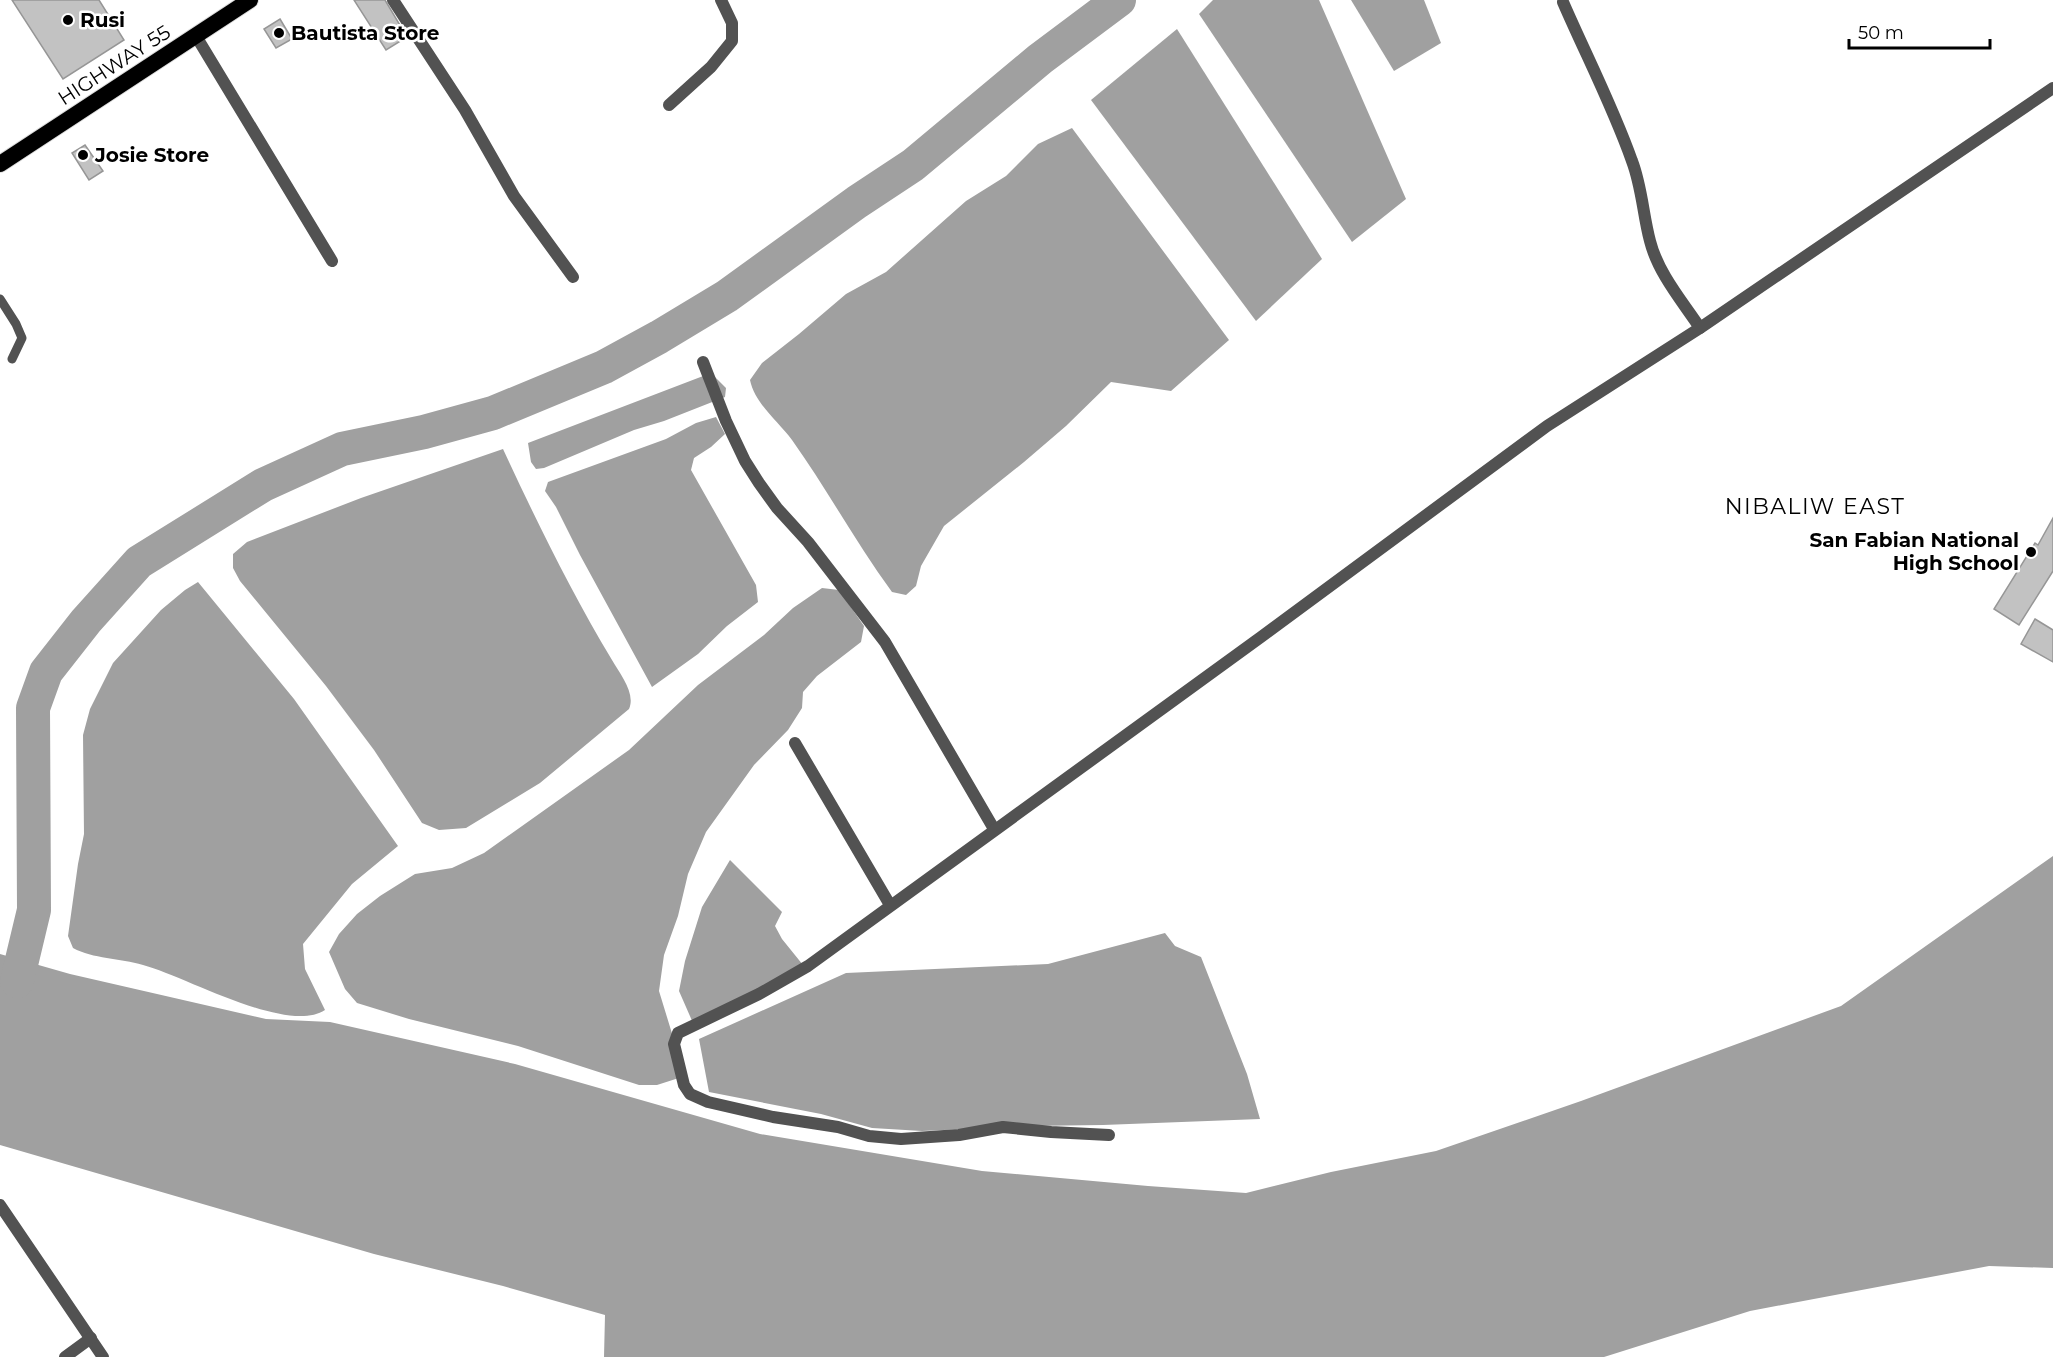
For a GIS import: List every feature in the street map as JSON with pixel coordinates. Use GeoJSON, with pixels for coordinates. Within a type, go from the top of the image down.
{"type":"FeatureCollection","features":[{"type":"Feature","properties":{"kind":"highway","name":"HIGHWAY 55"},"geometry":{"type":"LineString","coordinates":[[0,164],[250,0]]}},
{"type":"Feature","properties":{"kind":"street"},"geometry":{"type":"LineString","coordinates":[[393,0],[465,110],[514,196],[573,277]]}},
{"type":"Feature","properties":{"kind":"street"},"geometry":{"type":"LineString","coordinates":[[669,105],[711,67],[732,41],[732,23],[721,0]]}},
{"type":"Feature","properties":{"kind":"street"},"geometry":{"type":"LineString","coordinates":[[1563,2],[1633,162],[1655,257],[1700,328]]}},
{"type":"Feature","properties":{"kind":"street"},"geometry":{"type":"LineString","coordinates":[[196,36],[332,261]]}},
{"type":"Feature","properties":{"kind":"street"},"geometry":{"type":"LineString","coordinates":[[1109,1135],[1002,1127],[958,1135],[902,1139],[869,1136],[838,1127],[772,1117],[697,1099],[690,1094],[684,1084],[674,1044],[678,1033],[759,994],[807,966],[1547,426],[1700,328],[2053,88]]}},
{"type":"Feature","properties":{"kind":"street"},"geometry":{"type":"LineString","coordinates":[[703,362],[726,421],[754,476],[885,642],[994,829]]}},
{"type":"Feature","properties":{"kind":"street"},"geometry":{"type":"LineString","coordinates":[[795,743],[890,905]]}},
{"type":"Feature","properties":{"kind":"street"},"geometry":{"type":"LineString","coordinates":[[0,1205],[103,1357]]}},
{"type":"Feature","properties":{"kind":"street"},"geometry":{"type":"LineString","coordinates":[[65,1357],[91,1338]]}},
{"type":"Feature","properties":{"kind":"lane"},"geometry":{"type":"LineString","coordinates":[[0,299],[22,338],[12,359]]}},
{"type":"Feature","properties":{"kind":"shaded area"},"geometry":{"type":"Polygon","coordinates":[[[1213,0],[1319,0],[1406,199],[1352,242],[1199,14],[1213,0]]]}},
{"type":"Feature","properties":{"kind":"shaded area"},"geometry":{"type":"Polygon","coordinates":[[[1351,0],[1424,0],[1441,43],[1394,71],[1351,0]]]}},
{"type":"Feature","properties":{"kind":"shaded area"},"geometry":{"type":"Polygon","coordinates":[[[1177,29],[1322,259],[1256,321],[1091,100],[1177,29]]]}},
{"type":"Feature","properties":{"kind":"shaded area"},"geometry":{"type":"Polygon","coordinates":[[[1072,128],[1229,340],[1171,391],[1111,382],[1066,426],[944,526],[921,566],[916,586],[906,595],[892,592],[792,440],[762,405],[750,380],[762,363],[846,294],[886,272],[966,201],[1006,176],[1038,144],[1072,128]]]}},
{"type":"Feature","properties":{"kind":"shaded area"},"geometry":{"type":"Polygon","coordinates":[[[711,373],[726,388],[725,397],[634,430],[544,468],[536,469],[531,462],[528,443],[711,373]]]}},
{"type":"Feature","properties":{"kind":"shaded area"},"geometry":{"type":"Polygon","coordinates":[[[716,417],[725,434],[694,458],[691,470],[756,585],[758,602],[727,626],[698,654],[652,687],[556,507],[545,491],[548,482],[666,439],[696,423],[716,417]]]}},
{"type":"Feature","properties":{"kind":"shaded area"},"geometry":{"type":"Polygon","coordinates":[[[503,449],[568,582],[626,684],[631,703],[629,709],[540,783],[466,828],[439,830],[422,823],[374,750],[326,686],[240,581],[233,568],[233,554],[247,542],[361,498],[503,449]]]}},
{"type":"Feature","properties":{"kind":"shaded area"},"geometry":{"type":"Polygon","coordinates":[[[198,582],[294,699],[398,846],[352,884],[303,944],[305,969],[325,1010],[308,1016],[286,1015],[262,1010],[143,965],[81,952],[73,948],[68,936],[84,834],[83,735],[90,709],[113,663],[161,610],[198,582]]]}},
{"type":"Feature","properties":{"kind":"shaded area"},"geometry":{"type":"Polygon","coordinates":[[[822,588],[839,590],[864,626],[861,642],[817,676],[803,692],[802,708],[788,730],[754,765],[706,832],[688,874],[678,916],[664,955],[659,991],[685,1076],[657,1085],[639,1085],[518,1046],[409,1019],[357,1003],[345,989],[329,952],[339,934],[357,914],[415,874],[452,868],[484,853],[629,750],[698,685],[764,635],[793,608],[822,588]]]}},
{"type":"Feature","properties":{"kind":"shaded area"},"geometry":{"type":"Polygon","coordinates":[[[2053,856],[2053,1268],[1989,1266],[1750,1311],[1604,1357],[604,1357],[605,1315],[503,1286],[374,1254],[0,1145],[0,954],[70,974],[266,1019],[330,1022],[515,1064],[760,1134],[982,1171],[1246,1193],[1331,1172],[1436,1151],[1581,1101],[1841,1006],[2053,856]]]}},
{"type":"Feature","properties":{"kind":"shaded area"},"geometry":{"type":"Polygon","coordinates":[[[730,860],[782,912],[775,926],[782,939],[803,965],[693,1023],[679,991],[685,961],[702,907],[730,860]]]}},
{"type":"Feature","properties":{"kind":"shaded area"},"geometry":{"type":"Polygon","coordinates":[[[1165,933],[1175,946],[1201,957],[1247,1074],[1260,1119],[922,1131],[872,1128],[821,1114],[709,1092],[699,1039],[846,973],[1048,964],[1165,933]]]}},
{"type":"Feature","properties":{"kind":"building","name":"Rusi"},"geometry":{"type":"Polygon","coordinates":[[[12,0],[99,0],[124,40],[63,79],[12,0]]]}},
{"type":"Feature","properties":{"kind":"building"},"geometry":{"type":"Polygon","coordinates":[[[354,0],[385,0],[407,37],[386,50],[354,0]]]}},
{"type":"Feature","properties":{"kind":"building"},"geometry":{"type":"Polygon","coordinates":[[[280,19],[292,39],[276,48],[264,29],[280,19]]]}},
{"type":"Feature","properties":{"kind":"building"},"geometry":{"type":"Polygon","coordinates":[[[85,145],[103,171],[89,180],[72,153],[85,145]]]}},
{"type":"Feature","properties":{"kind":"building"},"geometry":{"type":"Polygon","coordinates":[[[2053,518],[2053,571],[2019,625],[1994,609],[2035,543],[2038,545],[2053,518]]]}},
{"type":"Feature","properties":{"kind":"building"},"geometry":{"type":"Polygon","coordinates":[[[2035,619],[2053,630],[2053,662],[2021,644],[2035,619]]]}},
{"type":"Feature","properties":{"kind":"waterway"},"geometry":{"type":"LineString","coordinates":[[17,981],[34,910],[33,708],[46,672],[86,621],[139,562],[263,485],[342,449],[424,432],[493,413],[604,367],[659,337],[727,296],[857,202],[913,165],[1040,59],[1119,0]]}},
{"type":"Feature","properties":{"kind":"place","name":"Rusi"},"geometry":{"type":"Point","coordinates":[68,20]}},
{"type":"Feature","properties":{"kind":"place","name":"Bautista Store"},"geometry":{"type":"Point","coordinates":[279,33]}},
{"type":"Feature","properties":{"kind":"place","name":"Josie Store"},"geometry":{"type":"Point","coordinates":[83,155]}},
{"type":"Feature","properties":{"kind":"place","name":"San Fabian National High School"},"geometry":{"type":"Point","coordinates":[2031,552]}},
{"type":"Feature","properties":{"kind":"district","name":"NIBALIW EAST"},"geometry":{"type":"Point","coordinates":[1815,506]}}]}
